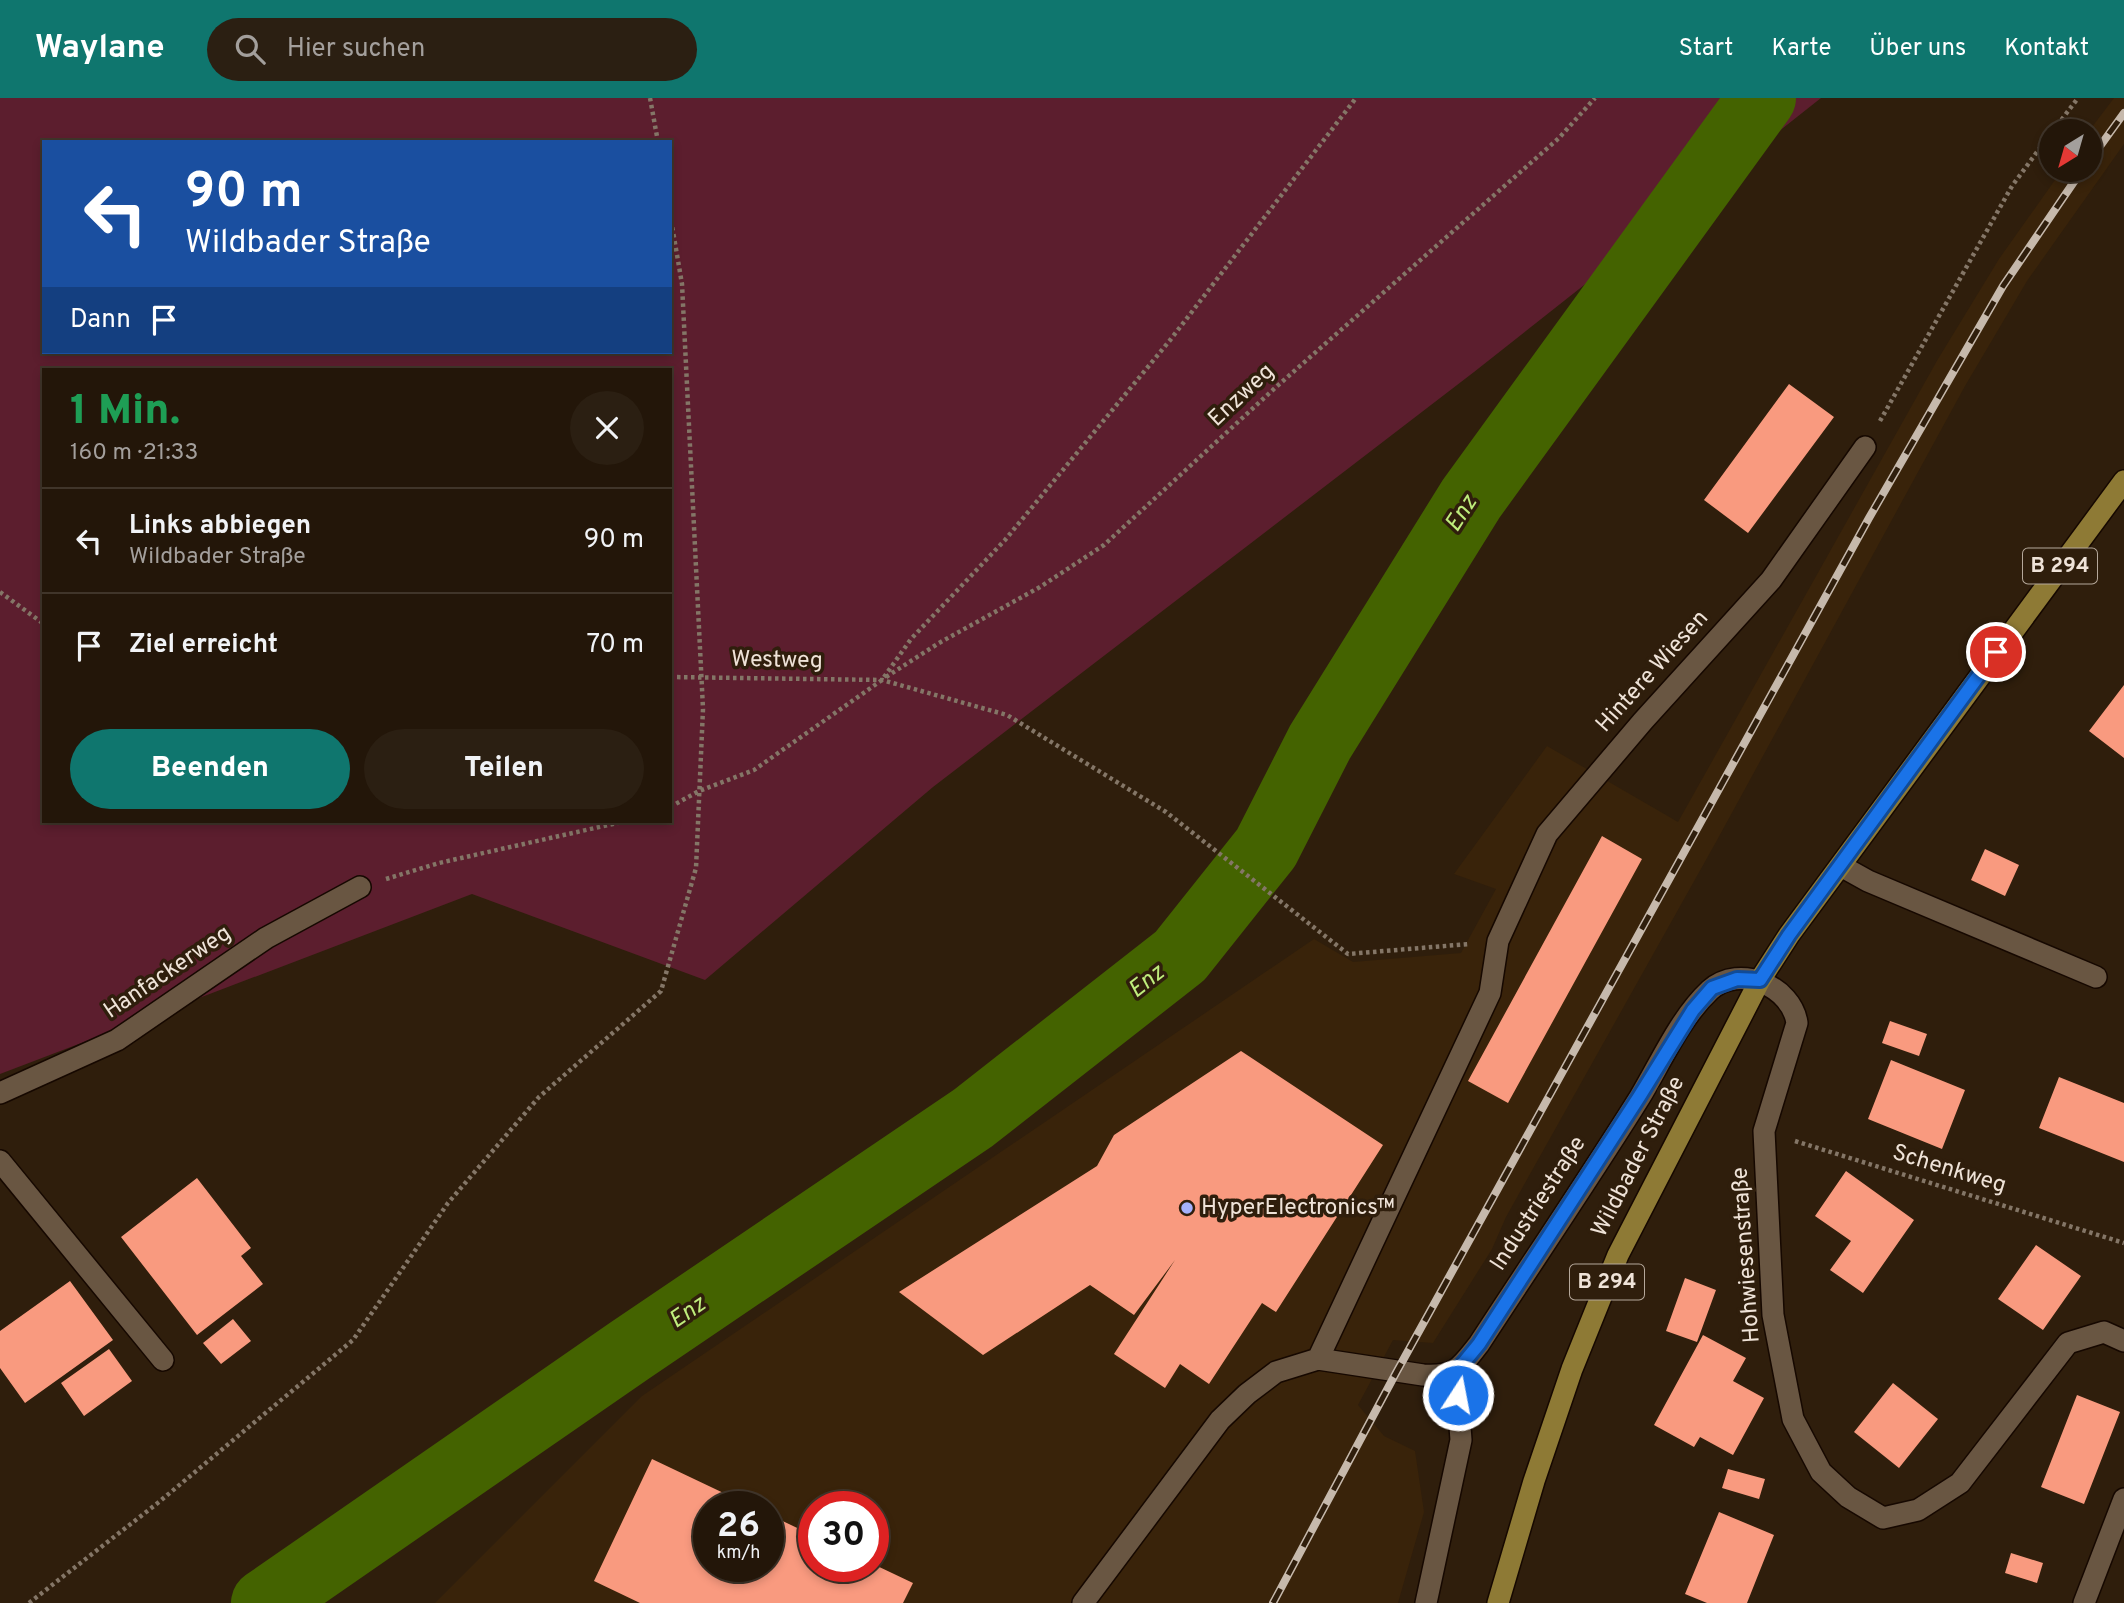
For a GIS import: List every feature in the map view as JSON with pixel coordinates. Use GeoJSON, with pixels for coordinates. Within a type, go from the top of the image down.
{"type":"FeatureCollection","features":[{"type":"Feature","properties":{"kind":"main road","name":"Wildbader Straße"},"geometry":{"type":"LineString","coordinates":[[1498,1603],[1534,1480],[1572,1369],[1618,1255],[1760,980],[1789,935],[2124,481]]}},
{"type":"Feature","properties":{"kind":"street","name":"Hintere Wiesen"},"geometry":{"type":"LineString","coordinates":[[1498,941],[1547,834],[1643,721],[1771,580],[1866,447]]}},
{"type":"Feature","properties":{"kind":"street"},"geometry":{"type":"LineString","coordinates":[[1841,866],[1868,881],[2096,977]]}},
{"type":"Feature","properties":{"kind":"street","name":"Hanfackerweg"},"geometry":{"type":"LineString","coordinates":[[0,1093],[34,1080],[117,1040],[266,938],[360,887]]}},
{"type":"Feature","properties":{"kind":"street"},"geometry":{"type":"LineString","coordinates":[[1318,1359],[1490,993],[1498,941]]}},
{"type":"Feature","properties":{"kind":"street","name":"Industriestraße"},"geometry":{"type":"LineString","coordinates":[[1456,1372],[1487,1332],[1693,1010],[1712,988],[1737,979],[1760,980]]}},
{"type":"Feature","properties":{"kind":"street","name":"Hohwiesenstraße"},"geometry":{"type":"LineString","coordinates":[[1760,980],[1780,993],[1795,1009],[1797,1023],[1764,1130],[1773,1315],[1793,1419],[1821,1472],[1848,1497],[1883,1518],[1918,1510],[1960,1483],[2068,1343],[2104,1332],[2124,1340]]}},
{"type":"Feature","properties":{"kind":"street"},"geometry":{"type":"LineString","coordinates":[[0,1161],[163,1360]]}},
{"type":"Feature","properties":{"kind":"street"},"geometry":{"type":"LineString","coordinates":[[1083,1603],[1220,1420],[1247,1394],[1276,1372],[1318,1359],[1423,1375],[1440,1376],[1456,1372],[1461,1440],[1426,1603]]}},
{"type":"Feature","properties":{"kind":"street"},"geometry":{"type":"LineString","coordinates":[[2084,1603],[2124,1499]]}},
{"type":"Feature","properties":{"kind":"path"},"geometry":{"type":"LineString","coordinates":[[650,98],[658,140]]}},
{"type":"Feature","properties":{"kind":"path"},"geometry":{"type":"LineString","coordinates":[[882,680],[911,639],[1005,540],[1171,338],[1356,98]]}},
{"type":"Feature","properties":{"kind":"path","name":"Enzweg"},"geometry":{"type":"LineString","coordinates":[[672,806],[699,791],[754,769],[939,643],[1040,587],[1104,545],[1275,388],[1559,138],[1595,98]]}},
{"type":"Feature","properties":{"kind":"path"},"geometry":{"type":"LineString","coordinates":[[2062,119],[2078,98]]}},
{"type":"Feature","properties":{"kind":"path"},"geometry":{"type":"LineString","coordinates":[[1866,447],[2012,186],[2039,150]]}},
{"type":"Feature","properties":{"kind":"path"},"geometry":{"type":"LineString","coordinates":[[29,1603],[159,1502],[353,1340],[448,1203],[539,1097],[661,991],[696,869],[702,677],[682,284],[672,226]]}},
{"type":"Feature","properties":{"kind":"path"},"geometry":{"type":"LineString","coordinates":[[0,592],[42,623]]}},
{"type":"Feature","properties":{"kind":"path","name":"Westweg"},"geometry":{"type":"LineString","coordinates":[[672,677],[882,680],[1007,716],[1166,812],[1349,954],[1498,941]]}},
{"type":"Feature","properties":{"kind":"path"},"geometry":{"type":"LineString","coordinates":[[360,887],[439,863],[617,823]]}},
{"type":"Feature","properties":{"kind":"path","name":"Schenkweg"},"geometry":{"type":"LineString","coordinates":[[1764,1130],[2124,1243]]}},
{"type":"Feature","properties":{"kind":"shaded area"},"geometry":{"type":"Polygon","coordinates":[[[0,98],[1821,98],[1474,372],[933,787],[705,980],[472,894],[0,1074],[0,98]]]}},
{"type":"Feature","properties":{"kind":"shaded area"},"geometry":{"type":"Polygon","coordinates":[[[2114,98],[2124,98],[2124,144],[2102,175],[2102,119],[2098,119],[2114,98]]]}},
{"type":"Feature","properties":{"kind":"shaded area"},"geometry":{"type":"Polygon","coordinates":[[[2054,182],[2097,182],[2027,281],[1965,386],[1716,842],[1506,1217],[1492,1249],[1433,1343],[1393,1340],[1358,1405],[1384,1436],[1415,1451],[1424,1512],[1398,1603],[435,1603],[642,1396],[1314,939],[1353,962],[1461,953],[1496,889],[1454,874],[1547,746],[1678,822],[1938,359],[1999,259],[2054,182]]]}},
{"type":"Feature","properties":{"kind":"building"},"geometry":{"type":"Polygon","coordinates":[[[1789,384],[1834,417],[1748,533],[1704,500],[1789,384]]]}},
{"type":"Feature","properties":{"kind":"building"},"geometry":{"type":"Polygon","coordinates":[[[2124,685],[2124,758],[2089,731],[2124,685]]]}},
{"type":"Feature","properties":{"kind":"building"},"geometry":{"type":"Polygon","coordinates":[[[1602,836],[1642,859],[1508,1103],[1468,1081],[1602,836]]]}},
{"type":"Feature","properties":{"kind":"building"},"geometry":{"type":"Polygon","coordinates":[[[1985,849],[2019,865],[2005,896],[1971,880],[1985,849]]]}},
{"type":"Feature","properties":{"kind":"building"},"geometry":{"type":"Polygon","coordinates":[[[1890,1021],[1927,1034],[1919,1056],[1882,1043],[1890,1021]]]}},
{"type":"Feature","properties":{"kind":"building","name":"HyperElectronics™"},"geometry":{"type":"Polygon","coordinates":[[[1241,1051],[1383,1145],[1276,1312],[1262,1303],[1209,1384],[1180,1364],[1165,1388],[1114,1354],[1175,1260],[1134,1315],[1090,1285],[983,1355],[899,1292],[1097,1166],[1114,1135],[1241,1051]]]}},
{"type":"Feature","properties":{"kind":"building"},"geometry":{"type":"Polygon","coordinates":[[[1891,1060],[1965,1090],[1942,1149],[1868,1119],[1891,1060]]]}},
{"type":"Feature","properties":{"kind":"building"},"geometry":{"type":"Polygon","coordinates":[[[2059,1077],[2124,1103],[2124,1162],[2039,1128],[2059,1077]]]}},
{"type":"Feature","properties":{"kind":"building"},"geometry":{"type":"Polygon","coordinates":[[[1846,1171],[1914,1220],[1863,1293],[1830,1270],[1851,1241],[1815,1216],[1846,1171]]]}},
{"type":"Feature","properties":{"kind":"building"},"geometry":{"type":"Polygon","coordinates":[[[197,1178],[251,1248],[241,1256],[263,1284],[197,1335],[121,1237],[197,1178]]]}},
{"type":"Feature","properties":{"kind":"building"},"geometry":{"type":"Polygon","coordinates":[[[2036,1245],[2081,1276],[2043,1330],[1998,1299],[2036,1245]]]}},
{"type":"Feature","properties":{"kind":"building"},"geometry":{"type":"Polygon","coordinates":[[[1685,1278],[1716,1290],[1697,1342],[1666,1331],[1685,1278]]]}},
{"type":"Feature","properties":{"kind":"building"},"geometry":{"type":"Polygon","coordinates":[[[70,1281],[113,1340],[25,1403],[0,1368],[0,1331],[70,1281]]]}},
{"type":"Feature","properties":{"kind":"building"},"geometry":{"type":"Polygon","coordinates":[[[233,1319],[251,1341],[221,1364],[203,1343],[233,1319]]]}},
{"type":"Feature","properties":{"kind":"building"},"geometry":{"type":"Polygon","coordinates":[[[1703,1335],[1746,1358],[1733,1381],[1764,1398],[1733,1455],[1700,1437],[1694,1447],[1654,1425],[1703,1335]]]}},
{"type":"Feature","properties":{"kind":"building"},"geometry":{"type":"Polygon","coordinates":[[[109,1349],[132,1381],[84,1416],[61,1383],[109,1349]]]}},
{"type":"Feature","properties":{"kind":"building"},"geometry":{"type":"Polygon","coordinates":[[[1893,1383],[1938,1419],[1899,1468],[1854,1432],[1893,1383]]]}},
{"type":"Feature","properties":{"kind":"building"},"geometry":{"type":"Polygon","coordinates":[[[2077,1395],[2120,1412],[2084,1504],[2041,1487],[2077,1395]]]}},
{"type":"Feature","properties":{"kind":"building"},"geometry":{"type":"Polygon","coordinates":[[[652,1459],[719,1491],[693,1491],[693,1582],[784,1582],[784,1522],[798,1528],[798,1582],[889,1582],[889,1572],[913,1583],[903,1603],[640,1603],[594,1581],[652,1459]]]}},
{"type":"Feature","properties":{"kind":"building"},"geometry":{"type":"Polygon","coordinates":[[[1728,1469],[1765,1479],[1759,1499],[1722,1488],[1728,1469]]]}},
{"type":"Feature","properties":{"kind":"building"},"geometry":{"type":"Polygon","coordinates":[[[1719,1512],[1774,1535],[1747,1603],[1707,1603],[1685,1594],[1719,1512]]]}},
{"type":"Feature","properties":{"kind":"building"},"geometry":{"type":"Polygon","coordinates":[[[2011,1553],[2043,1563],[2037,1583],[2005,1573],[2011,1553]]]}},
{"type":"Feature","properties":{"kind":"waterway","name":"Enz"},"geometry":{"type":"LineString","coordinates":[[265,1603],[629,1351],[973,1118],[1180,956],[1266,848],[1320,742],[1471,499],[1762,98]]}},
{"type":"Feature","properties":{"kind":"railway"},"geometry":{"type":"LineString","coordinates":[[2102,143],[2124,113]]}},
{"type":"Feature","properties":{"kind":"railway"},"geometry":{"type":"LineString","coordinates":[[1273,1603],[1397,1371],[1869,518],[2003,286],[2074,182]]}},
{"type":"Feature","properties":{"kind":"place","name":"HyperElectronics™"},"geometry":{"type":"Point","coordinates":[1187,1208]}},
{"type":"Feature","properties":{"kind":"route"},"geometry":{"type":"LineString","coordinates":[[1458,1395],[1456,1372],[1479,1344],[1693,1010],[1712,988],[1737,979],[1760,980],[1789,935],[1996,652]]}}]}
